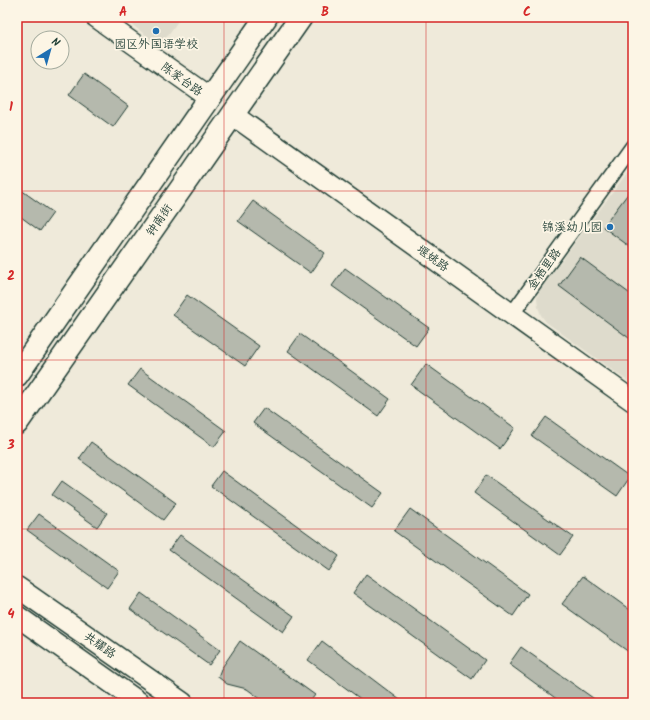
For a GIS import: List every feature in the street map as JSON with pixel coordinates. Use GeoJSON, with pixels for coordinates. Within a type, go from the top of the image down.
{"type":"FeatureCollection","features":[{"type":"Feature","properties":{"kind":"main road"},"geometry":{"type":"LineString","coordinates":[[17,375],[266,17]]}},
{"type":"Feature","properties":{"kind":"main road","name":"钟南街"},"geometry":{"type":"LineString","coordinates":[[17,423],[301,17]]}},
{"type":"Feature","properties":{"kind":"street","name":"陈家台路"},"geometry":{"type":"LineString","coordinates":[[96,17],[210,98]]}},
{"type":"Feature","properties":{"kind":"street","name":"堰姚路"},"geometry":{"type":"LineString","coordinates":[[233,115],[633,401]]}},
{"type":"Feature","properties":{"kind":"street","name":"金栖里路"},"geometry":{"type":"LineString","coordinates":[[512,314],[633,146]]}},
{"type":"Feature","properties":{"kind":"street","name":"共耀路"},"geometry":{"type":"LineString","coordinates":[[17,587],[183,703]]}},
{"type":"Feature","properties":{"kind":"street","name":"共耀路"},"geometry":{"type":"LineString","coordinates":[[17,616],[140,703]]}},
{"type":"Feature","properties":{"kind":"shaded area","name":"园区外国语学校"},"geometry":{"type":"Polygon","coordinates":[[[122,17],[181,17],[160,46],[122,17]]]}},
{"type":"Feature","properties":{"kind":"shaded area","name":"锦溪幼儿园"},"geometry":{"type":"Polygon","coordinates":[[[633,165],[633,385],[546,322],[538,307],[537,298],[540,290],[633,165]]]}},
{"type":"Feature","properties":{"kind":"building"},"geometry":{"type":"Polygon","coordinates":[[[84,74],[128,106],[113,127],[69,95],[84,74]]]}},
{"type":"Feature","properties":{"kind":"building"},"geometry":{"type":"Polygon","coordinates":[[[17,187],[53,213],[40,231],[17,214],[17,187]]]}},
{"type":"Feature","properties":{"kind":"building"},"geometry":{"type":"Polygon","coordinates":[[[633,187],[633,249],[603,227],[633,187]]]}},
{"type":"Feature","properties":{"kind":"building"},"geometry":{"type":"Polygon","coordinates":[[[253,201],[325,253],[311,273],[238,221],[253,201]]]}},
{"type":"Feature","properties":{"kind":"building"},"geometry":{"type":"Polygon","coordinates":[[[580,257],[633,296],[633,341],[559,286],[580,257]]]}},
{"type":"Feature","properties":{"kind":"building"},"geometry":{"type":"Polygon","coordinates":[[[345,268],[429,328],[416,346],[332,286],[345,268]]]}},
{"type":"Feature","properties":{"kind":"building"},"geometry":{"type":"Polygon","coordinates":[[[187,295],[259,346],[245,366],[173,315],[187,295]]]}},
{"type":"Feature","properties":{"kind":"building"},"geometry":{"type":"Polygon","coordinates":[[[300,334],[390,399],[378,416],[288,351],[300,334]]]}},
{"type":"Feature","properties":{"kind":"building"},"geometry":{"type":"Polygon","coordinates":[[[426,364],[515,428],[500,449],[411,385],[426,364]]]}},
{"type":"Feature","properties":{"kind":"building"},"geometry":{"type":"Polygon","coordinates":[[[140,369],[226,431],[214,447],[128,385],[140,369]]]}},
{"type":"Feature","properties":{"kind":"building"},"geometry":{"type":"Polygon","coordinates":[[[264,408],[383,493],[372,508],[253,423],[264,408]]]}},
{"type":"Feature","properties":{"kind":"building"},"geometry":{"type":"Polygon","coordinates":[[[546,417],[630,477],[617,496],[532,436],[546,417]]]}},
{"type":"Feature","properties":{"kind":"building"},"geometry":{"type":"Polygon","coordinates":[[[91,442],[176,503],[163,520],[79,459],[91,442]]]}},
{"type":"Feature","properties":{"kind":"building"},"geometry":{"type":"Polygon","coordinates":[[[222,471],[339,556],[329,571],[211,486],[222,471]]]}},
{"type":"Feature","properties":{"kind":"building"},"geometry":{"type":"Polygon","coordinates":[[[486,475],[573,537],[560,555],[474,493],[486,475]]]}},
{"type":"Feature","properties":{"kind":"building"},"geometry":{"type":"Polygon","coordinates":[[[62,481],[107,513],[97,527],[52,495],[62,481]]]}},
{"type":"Feature","properties":{"kind":"building"},"geometry":{"type":"Polygon","coordinates":[[[410,509],[528,594],[513,616],[394,531],[410,509]]]}},
{"type":"Feature","properties":{"kind":"building"},"geometry":{"type":"Polygon","coordinates":[[[39,514],[119,571],[107,588],[27,530],[39,514]]]}},
{"type":"Feature","properties":{"kind":"building"},"geometry":{"type":"Polygon","coordinates":[[[180,535],[294,616],[283,632],[169,550],[180,535]]]}},
{"type":"Feature","properties":{"kind":"building"},"geometry":{"type":"Polygon","coordinates":[[[366,574],[485,660],[472,679],[353,593],[366,574]]]}},
{"type":"Feature","properties":{"kind":"building"},"geometry":{"type":"Polygon","coordinates":[[[583,576],[633,612],[633,655],[562,604],[583,576]]]}},
{"type":"Feature","properties":{"kind":"building"},"geometry":{"type":"Polygon","coordinates":[[[141,593],[220,650],[209,665],[130,609],[141,593]]]}},
{"type":"Feature","properties":{"kind":"building"},"geometry":{"type":"Polygon","coordinates":[[[240,641],[315,695],[309,703],[266,703],[247,689],[227,684],[218,677],[221,669],[240,641]]]}},
{"type":"Feature","properties":{"kind":"building"},"geometry":{"type":"Polygon","coordinates":[[[322,641],[404,703],[366,703],[308,660],[322,641]]]}},
{"type":"Feature","properties":{"kind":"building"},"geometry":{"type":"Polygon","coordinates":[[[521,647],[600,703],[562,703],[509,664],[521,647]]]}},
{"type":"Feature","properties":{"kind":"place","name":"园区外国语学校"},"geometry":{"type":"Point","coordinates":[156,31]}},
{"type":"Feature","properties":{"kind":"place","name":"锦溪幼儿园"},"geometry":{"type":"Point","coordinates":[610,227]}}]}
